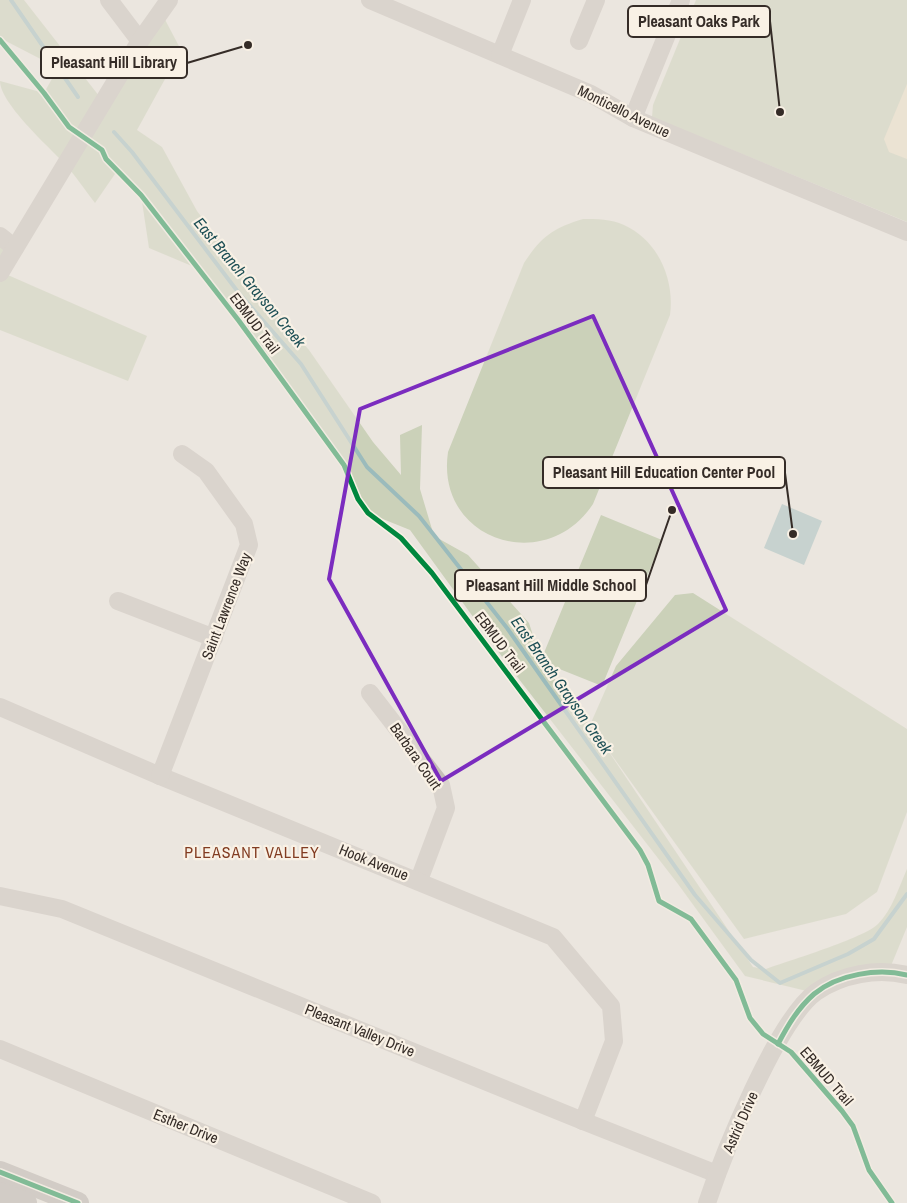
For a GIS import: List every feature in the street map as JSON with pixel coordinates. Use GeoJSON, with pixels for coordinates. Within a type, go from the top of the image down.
{"type":"FeatureCollection","features":[{"type":"Feature","properties":{"kind":"main road"},"geometry":{"type":"LineString","coordinates":[[0,1172],[78,1203]]}},
{"type":"Feature","properties":{"kind":"main road"},"geometry":{"type":"LineString","coordinates":[[0,1193],[26,1203]]}},
{"type":"Feature","properties":{"kind":"street"},"geometry":{"type":"LineString","coordinates":[[109,0],[140,40]]}},
{"type":"Feature","properties":{"kind":"street"},"geometry":{"type":"LineString","coordinates":[[0,273],[140,40],[169,0]]}},
{"type":"Feature","properties":{"kind":"street","name":"Monticello Avenue"},"geometry":{"type":"LineString","coordinates":[[370,0],[591,94],[633,118],[907,232]]}},
{"type":"Feature","properties":{"kind":"street"},"geometry":{"type":"LineString","coordinates":[[500,55],[522,0]]}},
{"type":"Feature","properties":{"kind":"street"},"geometry":{"type":"LineString","coordinates":[[579,41],[596,0]]}},
{"type":"Feature","properties":{"kind":"street"},"geometry":{"type":"LineString","coordinates":[[633,118],[681,0]]}},
{"type":"Feature","properties":{"kind":"street"},"geometry":{"type":"LineString","coordinates":[[0,236],[15,248]]}},
{"type":"Feature","properties":{"kind":"street","name":"Saint Lawrence Way"},"geometry":{"type":"LineString","coordinates":[[160,776],[249,545],[244,524],[206,471],[182,454]]}},
{"type":"Feature","properties":{"kind":"street"},"geometry":{"type":"LineString","coordinates":[[118,601],[214,638]]}},
{"type":"Feature","properties":{"kind":"street","name":"Barbara Court"},"geometry":{"type":"LineString","coordinates":[[370,692],[441,785],[446,808],[419,880]]}},
{"type":"Feature","properties":{"kind":"street","name":"Hook Avenue"},"geometry":{"type":"LineString","coordinates":[[0,707],[160,776],[419,880],[553,937],[611,1006],[614,1041],[582,1121]]}},
{"type":"Feature","properties":{"kind":"street","name":"Pleasant Valley Drive"},"geometry":{"type":"LineString","coordinates":[[0,896],[62,909],[582,1121],[717,1174]]}},
{"type":"Feature","properties":{"kind":"street","name":"Astrid Drive"},"geometry":{"type":"LineString","coordinates":[[707,1203],[717,1174],[762,1073],[794,1015],[815,993],[833,983],[865,973],[897,973],[907,975]]}},
{"type":"Feature","properties":{"kind":"street","name":"Esther Drive"},"geometry":{"type":"LineString","coordinates":[[0,1050],[372,1203]]}},
{"type":"Feature","properties":{"kind":"highlighted area"},"geometry":{"type":"Polygon","coordinates":[[[593,316],[726,610],[441,781],[329,579],[360,409],[593,316]]]}},
{"type":"Feature","properties":{"kind":"green space"},"geometry":{"type":"Polygon","coordinates":[[[0,0],[24,0],[103,101],[161,12],[181,50],[137,130],[162,147],[197,211],[259,292],[309,350],[373,442],[401,475],[400,435],[422,425],[420,489],[434,536],[468,555],[529,623],[541,660],[601,515],[662,540],[602,686],[542,662],[590,725],[616,666],[675,595],[693,593],[907,729],[907,812],[877,892],[846,914],[744,939],[603,743],[753,967],[766,969],[870,930],[878,924],[887,912],[907,869],[907,927],[888,973],[815,993],[745,976],[678,884],[508,665],[410,530],[368,513],[358,499],[344,465],[199,269],[149,248],[141,195],[117,171],[95,203],[68,168],[16,112],[2,90],[0,81],[44,93],[58,68],[0,38],[0,0]]]}},
{"type":"Feature","properties":{"kind":"green space"},"geometry":{"type":"Polygon","coordinates":[[[696,0],[907,0],[907,222],[652,117],[653,105],[696,0]]]}},
{"type":"Feature","properties":{"kind":"green space"},"geometry":{"type":"Polygon","coordinates":[[[583,219],[619,223],[646,240],[662,262],[667,275],[670,288],[670,315],[593,504],[573,526],[549,539],[523,543],[498,538],[476,527],[459,508],[449,483],[448,452],[524,263],[542,240],[556,230],[583,219]]]}},
{"type":"Feature","properties":{"kind":"green space"},"geometry":{"type":"Polygon","coordinates":[[[0,236],[15,248],[1,272],[147,336],[128,381],[0,330],[0,236]]]}},
{"type":"Feature","properties":{"kind":"sand"},"geometry":{"type":"Polygon","coordinates":[[[907,84],[907,159],[889,152],[884,139],[907,84]]]}},
{"type":"Feature","properties":{"kind":"water"},"geometry":{"type":"Polygon","coordinates":[[[782,504],[822,521],[804,565],[764,548],[782,504]]]}},
{"type":"Feature","properties":{"kind":"waterway"},"geometry":{"type":"LineString","coordinates":[[11,0],[78,97]]}},
{"type":"Feature","properties":{"kind":"waterway","name":"East Branch Grayson Creek"},"geometry":{"type":"LineString","coordinates":[[114,132],[132,152],[238,292],[301,364],[367,467],[419,516],[507,628],[695,895],[751,960],[780,983],[848,954],[874,939],[907,894]]}},
{"type":"Feature","properties":{"kind":"cycle path","name":"EBMUD Trail"},"geometry":{"type":"LineString","coordinates":[[0,40],[44,93],[69,127],[102,150],[106,159],[141,195],[239,321],[344,465],[358,499],[368,513],[401,538],[432,573],[640,850],[648,865],[659,901],[691,919],[736,980],[750,1018],[763,1034],[791,1052],[842,1111],[853,1126],[869,1170],[892,1203]]}},
{"type":"Feature","properties":{"kind":"cycle path"},"geometry":{"type":"LineString","coordinates":[[778,1044],[798,1011],[808,999],[824,987],[846,977],[859,974],[884,972],[907,975]]}},
{"type":"Feature","properties":{"kind":"cycle path"},"geometry":{"type":"LineString","coordinates":[[0,1172],[78,1203]]}},
{"type":"Feature","properties":{"kind":"place","name":"Pleasant Hill Library"},"geometry":{"type":"Point","coordinates":[248,45]}},
{"type":"Feature","properties":{"kind":"place","name":"Pleasant Oaks Park"},"geometry":{"type":"Point","coordinates":[780,112]}},
{"type":"Feature","properties":{"kind":"place","name":"Pleasant Hill Middle School"},"geometry":{"type":"Point","coordinates":[672,510]}},
{"type":"Feature","properties":{"kind":"place","name":"Pleasant Hill Education Center Pool"},"geometry":{"type":"Point","coordinates":[793,534]}},
{"type":"Feature","properties":{"kind":"district","name":"PLEASANT VALLEY"},"geometry":{"type":"Point","coordinates":[252,852]}}]}
